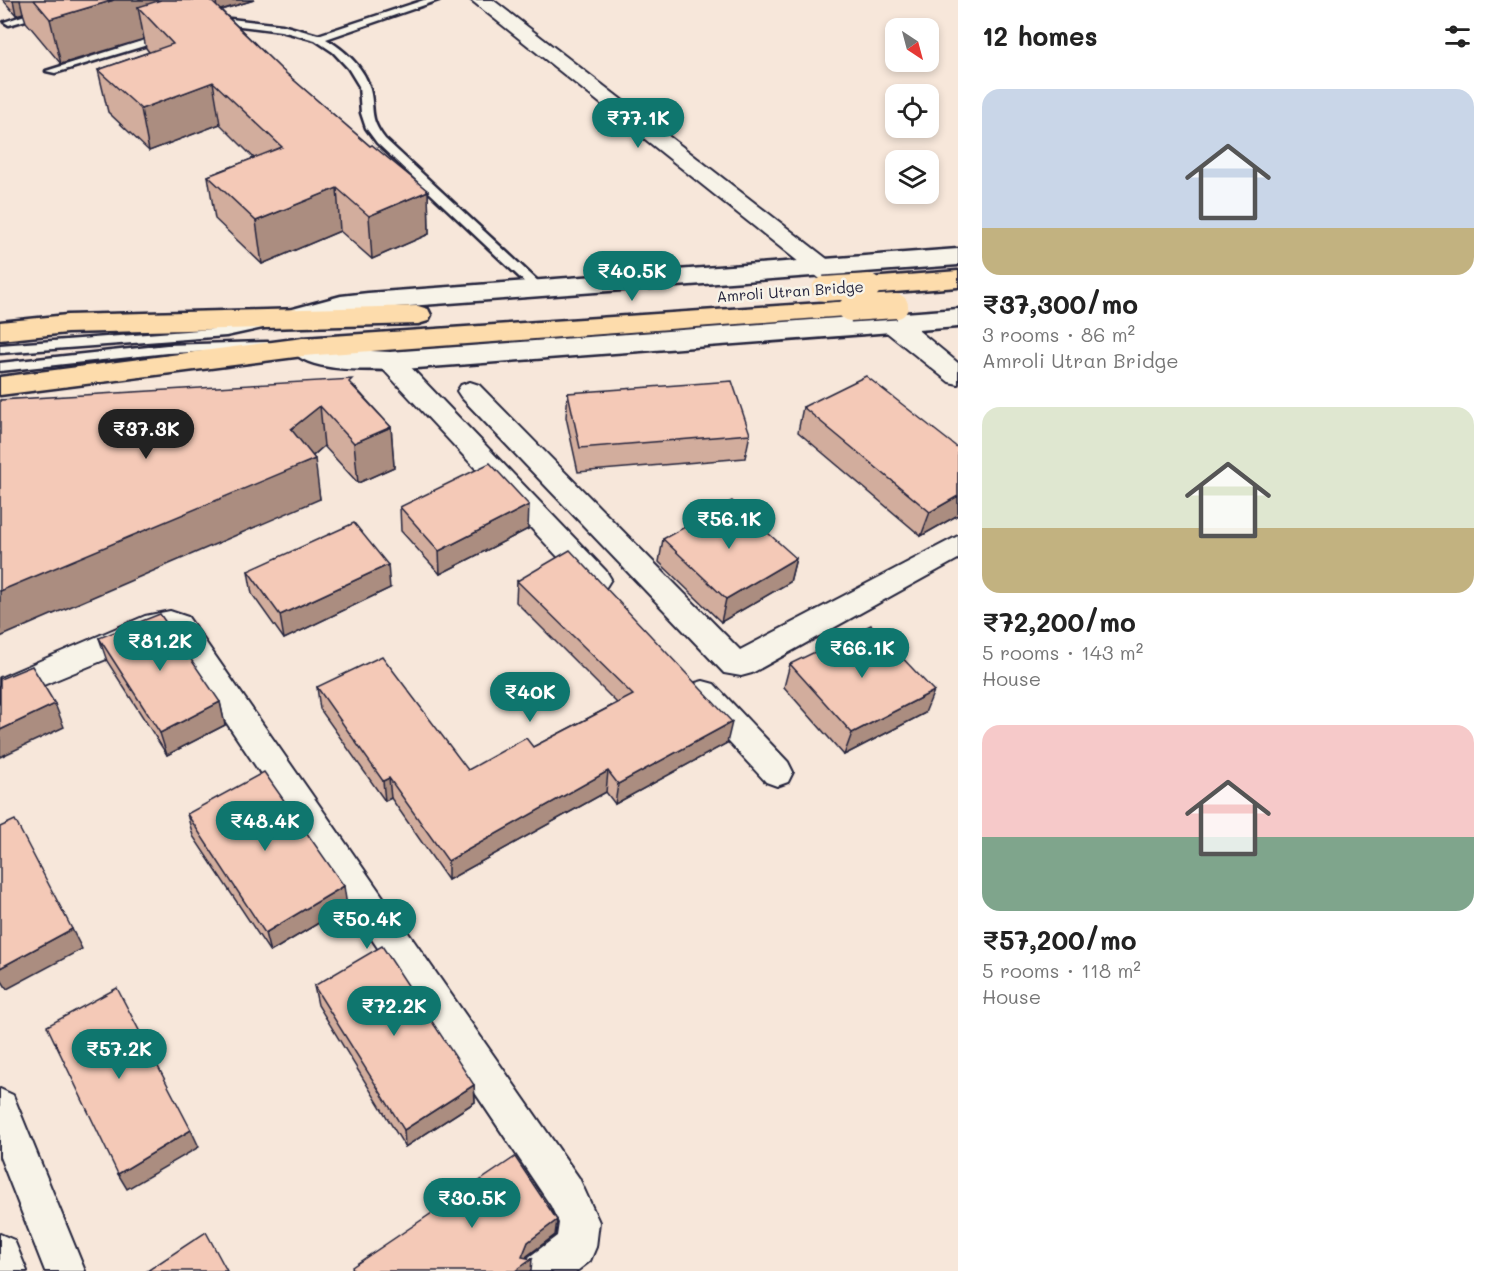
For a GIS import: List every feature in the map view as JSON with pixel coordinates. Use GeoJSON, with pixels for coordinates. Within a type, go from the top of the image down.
{"type":"FeatureCollection","features":[{"type":"Feature","properties":{"kind":"main road"},"geometry":{"type":"LineString","coordinates":[[299,316],[341,304],[537,287],[822,278],[958,257]]}},
{"type":"Feature","properties":{"kind":"main road","name":"Amroli Utran Bridge"},"geometry":{"type":"LineString","coordinates":[[0,331],[67,324],[299,316],[378,318],[822,278],[869,285],[958,279]]}},
{"type":"Feature","properties":{"kind":"main road","name":"Amroli Utran Bridge"},"geometry":{"type":"LineString","coordinates":[[0,386],[61,380],[303,347],[850,309],[895,314],[958,302]]}},
{"type":"Feature","properties":{"kind":"main road"},"geometry":{"type":"LineString","coordinates":[[303,347],[336,359],[390,361],[895,314],[958,318]]}},
{"type":"Feature","properties":{"kind":"street"},"geometry":{"type":"LineString","coordinates":[[482,0],[822,278],[895,314],[958,376]]}},
{"type":"Feature","properties":{"kind":"street"},"geometry":{"type":"LineString","coordinates":[[390,361],[616,600]]}},
{"type":"Feature","properties":{"kind":"street"},"geometry":{"type":"LineString","coordinates":[[470,391],[735,664],[741,664],[958,546]]}},
{"type":"Feature","properties":{"kind":"street"},"geometry":{"type":"LineString","coordinates":[[0,691],[156,624],[170,622],[177,625],[565,1192],[579,1222],[576,1247],[543,1271]]}},
{"type":"Feature","properties":{"kind":"street"},"geometry":{"type":"LineString","coordinates":[[688,677],[777,772]]}},
{"type":"Feature","properties":{"kind":"street"},"geometry":{"type":"LineString","coordinates":[[0,1108],[65,1271]]}},
{"type":"Feature","properties":{"kind":"street"},"geometry":{"type":"LineString","coordinates":[[0,1254],[7,1271]]}},
{"type":"Feature","properties":{"kind":"lane"},"geometry":{"type":"LineString","coordinates":[[194,0],[213,23],[282,28],[318,38],[337,50],[352,66],[364,86],[366,113],[371,128],[381,141],[537,287]]}},
{"type":"Feature","properties":{"kind":"lane"},"geometry":{"type":"LineString","coordinates":[[318,38],[434,0]]}},
{"type":"Feature","properties":{"kind":"lane"},"geometry":{"type":"LineString","coordinates":[[9,22],[54,9]]}},
{"type":"Feature","properties":{"kind":"lane"},"geometry":{"type":"LineString","coordinates":[[51,71],[174,34]]}},
{"type":"Feature","properties":{"kind":"lane"},"geometry":{"type":"LineString","coordinates":[[0,349],[226,332],[299,316]]}},
{"type":"Feature","properties":{"kind":"lane"},"geometry":{"type":"LineString","coordinates":[[0,367],[231,345],[303,347]]}},
{"type":"Feature","properties":{"kind":"building"},"geometry":{"type":"Polygon","coordinates":[[[34,0],[114,0],[50,19],[34,0]]]}},
{"type":"Feature","properties":{"kind":"building"},"geometry":{"type":"Polygon","coordinates":[[[161,0],[210,0],[281,69],[370,146],[372,145],[428,191],[369,216],[337,188],[256,221],[208,176],[282,147],[213,82],[141,109],[98,70],[173,44],[138,7],[161,0]]]}},
{"type":"Feature","properties":{"kind":"building"},"geometry":{"type":"Polygon","coordinates":[[[866,376],[958,448],[958,496],[930,512],[803,407],[866,376]]]}},
{"type":"Feature","properties":{"kind":"building"},"geometry":{"type":"Polygon","coordinates":[[[352,379],[349,382],[391,427],[354,443],[320,406],[291,429],[315,459],[0,591],[0,400],[352,379]]]}},
{"type":"Feature","properties":{"kind":"building"},"geometry":{"type":"Polygon","coordinates":[[[732,381],[750,434],[580,448],[568,393],[732,381]]]}},
{"type":"Feature","properties":{"kind":"building"},"geometry":{"type":"Polygon","coordinates":[[[490,463],[529,505],[439,551],[400,507],[490,463]]]}},
{"type":"Feature","properties":{"kind":"building"},"geometry":{"type":"Polygon","coordinates":[[[732,501],[796,558],[726,599],[663,539],[732,501]]]}},
{"type":"Feature","properties":{"kind":"building"},"geometry":{"type":"Polygon","coordinates":[[[354,523],[388,565],[280,615],[248,571],[354,523]]]}},
{"type":"Feature","properties":{"kind":"building"},"geometry":{"type":"Polygon","coordinates":[[[570,550],[732,722],[618,784],[608,771],[448,861],[389,778],[383,781],[317,687],[382,656],[468,770],[526,738],[533,747],[633,695],[517,581],[570,550]]]}},
{"type":"Feature","properties":{"kind":"building"},"geometry":{"type":"Polygon","coordinates":[[[160,614],[220,702],[160,733],[99,638],[160,614]]]}},
{"type":"Feature","properties":{"kind":"building"},"geometry":{"type":"Polygon","coordinates":[[[871,625],[934,691],[852,733],[790,664],[871,625]]]}},
{"type":"Feature","properties":{"kind":"building"},"geometry":{"type":"Polygon","coordinates":[[[32,666],[55,704],[0,730],[0,679],[32,666]]]}},
{"type":"Feature","properties":{"kind":"building"},"geometry":{"type":"Polygon","coordinates":[[[264,772],[344,886],[265,933],[187,814],[264,772]]]}},
{"type":"Feature","properties":{"kind":"building"},"geometry":{"type":"Polygon","coordinates":[[[15,820],[72,929],[0,968],[0,827],[15,820]]]}},
{"type":"Feature","properties":{"kind":"building"},"geometry":{"type":"Polygon","coordinates":[[[382,946],[474,1085],[404,1130],[314,986],[382,946]]]}},
{"type":"Feature","properties":{"kind":"building"},"geometry":{"type":"Polygon","coordinates":[[[117,988],[191,1130],[118,1174],[47,1026],[117,988]]]}},
{"type":"Feature","properties":{"kind":"building"},"geometry":{"type":"Polygon","coordinates":[[[515,1157],[557,1220],[528,1242],[522,1257],[532,1259],[515,1271],[354,1271],[352,1267],[515,1157]]]}},
{"type":"Feature","properties":{"kind":"building"},"geometry":{"type":"Polygon","coordinates":[[[206,1232],[227,1271],[147,1271],[206,1232]]]}}]}
